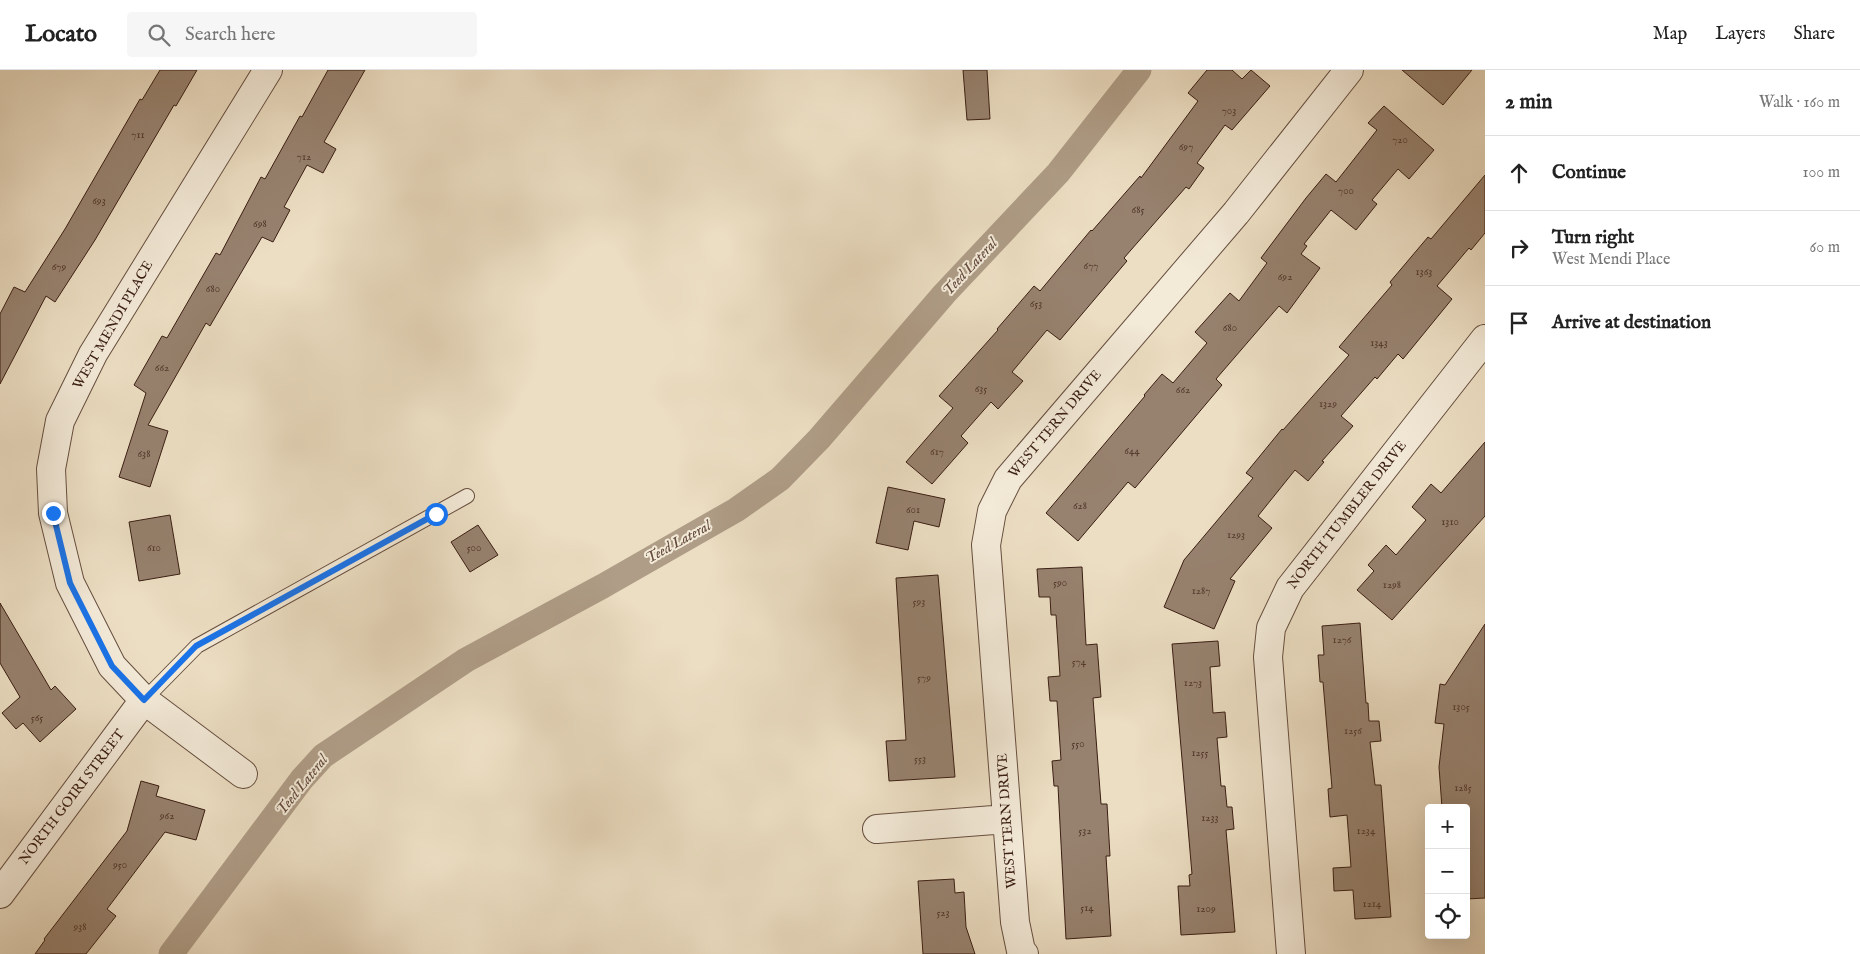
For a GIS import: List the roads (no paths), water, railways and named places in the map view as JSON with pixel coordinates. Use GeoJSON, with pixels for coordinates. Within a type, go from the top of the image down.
{"type":"FeatureCollection","features":[{"type":"Feature","properties":{"kind":"street","name":"WEST MENDI PLACE"},"geometry":{"type":"LineString","coordinates":[[243,774],[144,700],[112,666],[70,583],[53,513],[51,469],[60,422],[93,354],[268,70]]}},
{"type":"Feature","properties":{"kind":"street","name":"WEST TERN DRIVE"},"geometry":{"type":"LineString","coordinates":[[1023,952],[1015,922],[986,545],[992,511],[1008,479],[1236,213],[1349,70]]}},
{"type":"Feature","properties":{"kind":"street","name":"NORTH TUMBLER DRIVE"},"geometry":{"type":"LineString","coordinates":[[1290,954],[1268,657],[1271,628],[1290,588],[1485,339]]}},
{"type":"Feature","properties":{"kind":"street","name":"NORTH GOIRI STREET"},"geometry":{"type":"LineString","coordinates":[[0,894],[144,700]]}},
{"type":"Feature","properties":{"kind":"street"},"geometry":{"type":"LineString","coordinates":[[877,829],[1007,820]]}},
{"type":"Feature","properties":{"kind":"lane"},"geometry":{"type":"LineString","coordinates":[[144,700],[196,646],[467,496]]}},
{"type":"Feature","properties":{"kind":"waterway","name":"Teed Lateral"},"geometry":{"type":"LineString","coordinates":[[171,954],[302,779],[323,756],[466,660],[603,586],[736,510],[780,479],[819,439],[945,293],[1058,173],[1139,70]]}}]}
